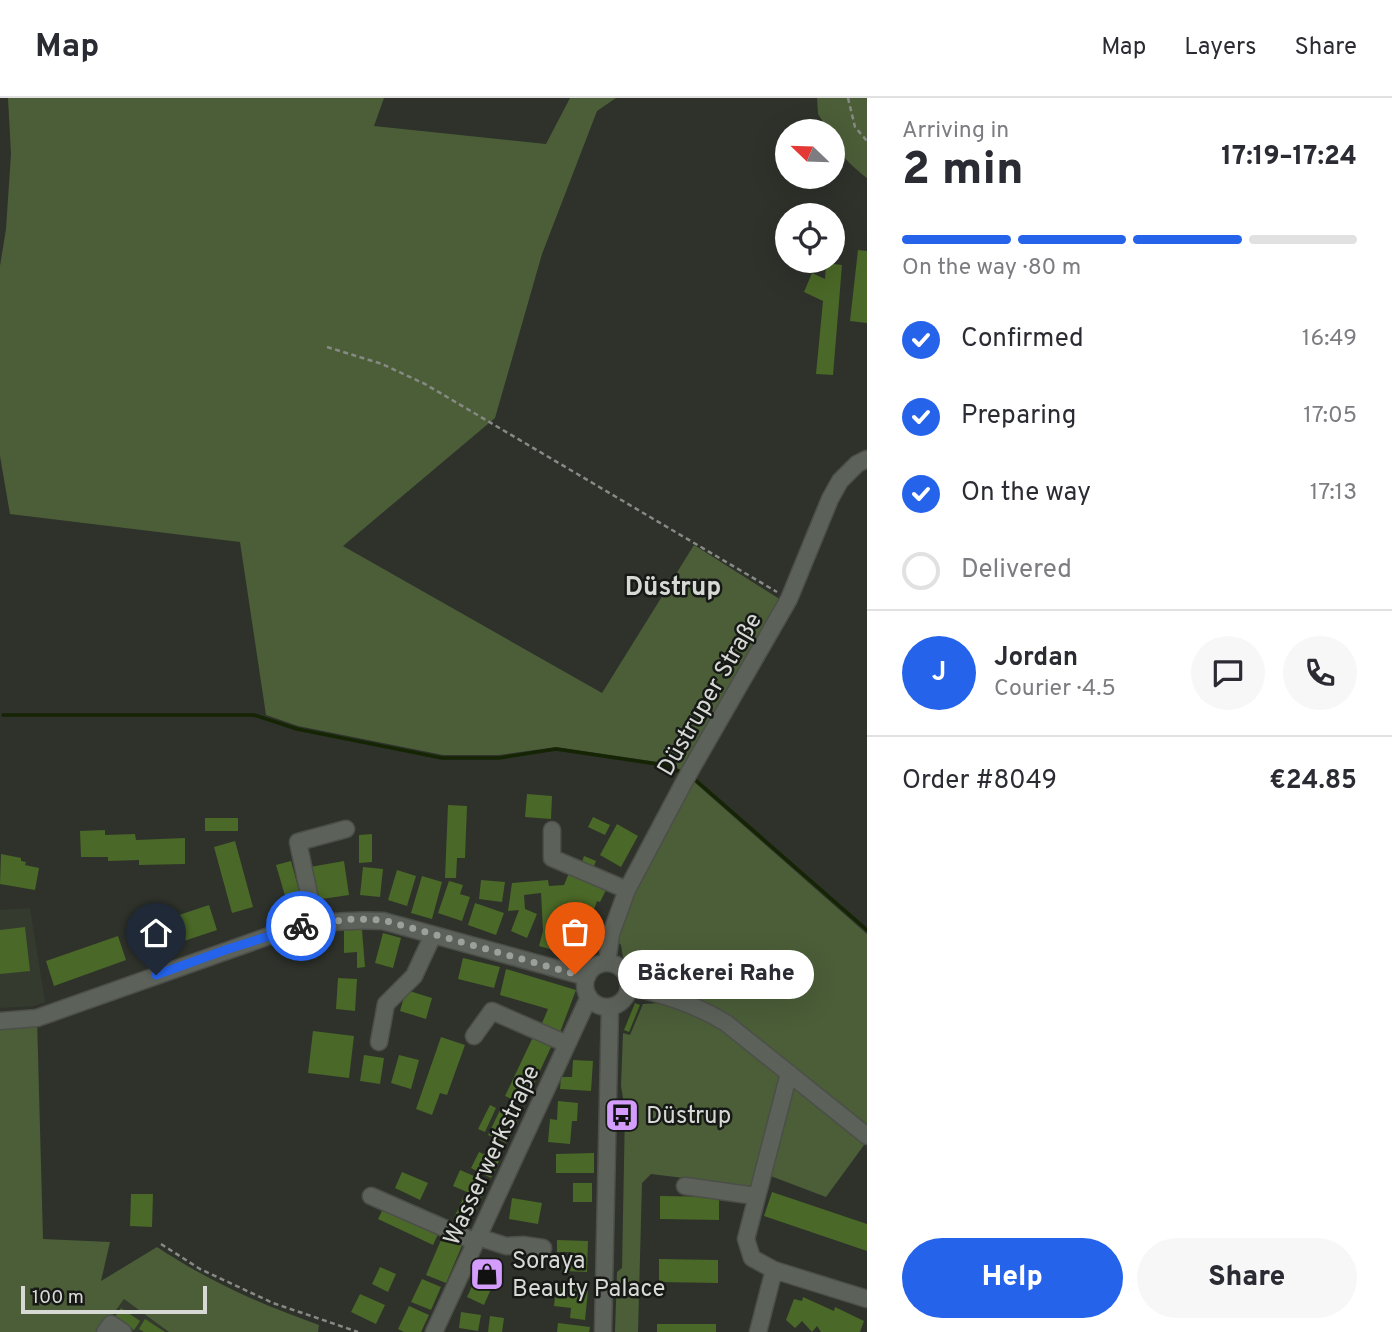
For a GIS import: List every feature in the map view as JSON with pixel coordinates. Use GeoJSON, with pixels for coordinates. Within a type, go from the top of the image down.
{"type":"FeatureCollection","features":[{"type":"Feature","properties":{"kind":"street","name":"Düstruper Straße"},"geometry":{"type":"LineString","coordinates":[[607,963],[611,934],[627,890],[688,776],[789,599],[840,481],[857,464],[867,459]]}},
{"type":"Feature","properties":{"kind":"street"},"geometry":{"type":"LineString","coordinates":[[316,923],[298,842],[346,829]]}},
{"type":"Feature","properties":{"kind":"street"},"geometry":{"type":"LineString","coordinates":[[552,830],[552,858],[627,890]]}},
{"type":"Feature","properties":{"kind":"street"},"geometry":{"type":"LineString","coordinates":[[0,1021],[37,1018],[228,949],[316,923],[352,919],[383,920],[587,977]]}},
{"type":"Feature","properties":{"kind":"street"},"geometry":{"type":"LineString","coordinates":[[379,1042],[386,1004],[414,976],[433,935]]}},
{"type":"Feature","properties":{"kind":"street"},"geometry":{"type":"LineString","coordinates":[[607,963],[621,968],[629,986],[625,998],[610,1007],[598,1005],[586,991],[587,977],[595,967],[607,963]]}},
{"type":"Feature","properties":{"kind":"street"},"geometry":{"type":"LineString","coordinates":[[629,986],[704,1009],[726,1023],[867,1136]]}},
{"type":"Feature","properties":{"kind":"street","name":"Wasserwerkstraße"},"geometry":{"type":"LineString","coordinates":[[435,1332],[589,997]]}},
{"type":"Feature","properties":{"kind":"street"},"geometry":{"type":"LineString","coordinates":[[603,1332],[610,1007]]}},
{"type":"Feature","properties":{"kind":"street"},"geometry":{"type":"LineString","coordinates":[[474,1036],[492,1011],[567,1044]]}},
{"type":"Feature","properties":{"kind":"street"},"geometry":{"type":"LineString","coordinates":[[789,1073],[746,1239],[752,1258],[774,1270],[867,1299]]}},
{"type":"Feature","properties":{"kind":"street"},"geometry":{"type":"LineString","coordinates":[[685,1186],[756,1196]]}},
{"type":"Feature","properties":{"kind":"street"},"geometry":{"type":"LineString","coordinates":[[371,1196],[477,1240],[506,1246],[543,1248]]}},
{"type":"Feature","properties":{"kind":"street"},"geometry":{"type":"LineString","coordinates":[[758,1332],[774,1270]]}},
{"type":"Feature","properties":{"kind":"street"},"geometry":{"type":"LineString","coordinates":[[105,1332],[111,1324],[123,1332]]}},
{"type":"Feature","properties":{"kind":"path"},"geometry":{"type":"LineString","coordinates":[[848,98],[855,127],[867,141]]}},
{"type":"Feature","properties":{"kind":"path"},"geometry":{"type":"LineString","coordinates":[[327,348],[382,364],[425,384],[687,536],[789,599]]}},
{"type":"Feature","properties":{"kind":"path"},"geometry":{"type":"LineString","coordinates":[[161,1244],[200,1269],[274,1303],[358,1332]]}},
{"type":"Feature","properties":{"kind":"shaded area"},"geometry":{"type":"Polygon","coordinates":[[[30,908],[45,1002],[34,1006],[0,1008],[0,910],[30,908]]]}},
{"type":"Feature","properties":{"kind":"shaded area"},"geometry":{"type":"Polygon","coordinates":[[[124,1299],[169,1332],[100,1332],[124,1299]]]}},
{"type":"Feature","properties":{"kind":"green space"},"geometry":{"type":"Polygon","coordinates":[[[8,98],[384,98],[374,126],[546,144],[570,98],[616,98],[597,111],[542,254],[495,418],[343,546],[602,693],[694,545],[778,598],[779,604],[684,771],[665,763],[556,747],[499,755],[443,755],[298,726],[266,715],[240,542],[10,514],[0,456],[0,266],[6,229],[11,154],[8,98]]]}},
{"type":"Feature","properties":{"kind":"green space"},"geometry":{"type":"Polygon","coordinates":[[[817,98],[867,98],[867,178],[845,158],[845,119],[821,119],[818,114],[817,98]]]}},
{"type":"Feature","properties":{"kind":"green space"},"geometry":{"type":"Polygon","coordinates":[[[693,781],[867,934],[867,1141],[826,1197],[768,1175],[749,1186],[651,1174],[642,1183],[638,1332],[615,1332],[617,1272],[622,1268],[625,1110],[621,1086],[623,1033],[630,1035],[643,1004],[661,1003],[671,990],[641,981],[623,957],[621,945],[616,940],[633,892],[693,781]]]}},
{"type":"Feature","properties":{"kind":"green space"},"geometry":{"type":"Polygon","coordinates":[[[37,1018],[43,1239],[110,1242],[101,1281],[157,1247],[236,1291],[319,1325],[318,1332],[169,1332],[124,1299],[100,1332],[0,1332],[0,1021],[37,1018]]]}},
{"type":"Feature","properties":{"kind":"building"},"geometry":{"type":"Polygon","coordinates":[[[858,250],[867,251],[867,323],[850,321],[858,250]]]}},
{"type":"Feature","properties":{"kind":"building"},"geometry":{"type":"Polygon","coordinates":[[[812,273],[825,279],[825,273],[841,273],[833,375],[816,374],[823,301],[804,292],[812,273]]]}},
{"type":"Feature","properties":{"kind":"building"},"geometry":{"type":"Polygon","coordinates":[[[527,794],[552,796],[551,819],[525,817],[527,794]]]}},
{"type":"Feature","properties":{"kind":"building"},"geometry":{"type":"Polygon","coordinates":[[[448,805],[467,806],[465,858],[457,858],[456,878],[445,878],[448,805]]]}},
{"type":"Feature","properties":{"kind":"building"},"geometry":{"type":"Polygon","coordinates":[[[593,817],[610,825],[605,835],[588,827],[593,817]]]}},
{"type":"Feature","properties":{"kind":"building"},"geometry":{"type":"Polygon","coordinates":[[[205,818],[238,818],[238,831],[205,831],[205,818]]]}},
{"type":"Feature","properties":{"kind":"building"},"geometry":{"type":"Polygon","coordinates":[[[617,824],[638,836],[621,867],[600,855],[617,824]]]}},
{"type":"Feature","properties":{"kind":"building"},"geometry":{"type":"Polygon","coordinates":[[[105,830],[105,835],[135,834],[136,840],[185,838],[185,864],[139,865],[139,860],[108,861],[108,857],[81,857],[80,831],[105,830]]]}},
{"type":"Feature","properties":{"kind":"building"},"geometry":{"type":"Polygon","coordinates":[[[372,834],[372,862],[359,863],[359,835],[372,834]]]}},
{"type":"Feature","properties":{"kind":"building"},"geometry":{"type":"Polygon","coordinates":[[[235,841],[253,907],[232,913],[214,847],[235,841]]]}},
{"type":"Feature","properties":{"kind":"building"},"geometry":{"type":"Polygon","coordinates":[[[1,854],[21,858],[21,861],[26,862],[25,865],[39,868],[35,890],[0,884],[1,854]]]}},
{"type":"Feature","properties":{"kind":"building"},"geometry":{"type":"Polygon","coordinates":[[[584,856],[596,861],[594,866],[582,862],[584,856]]]}},
{"type":"Feature","properties":{"kind":"building"},"geometry":{"type":"Polygon","coordinates":[[[291,861],[302,902],[288,906],[276,865],[291,861]]]}},
{"type":"Feature","properties":{"kind":"building"},"geometry":{"type":"Polygon","coordinates":[[[344,861],[349,895],[315,900],[310,867],[344,861]]]}},
{"type":"Feature","properties":{"kind":"building"},"geometry":{"type":"Polygon","coordinates":[[[363,867],[383,869],[380,897],[360,895],[363,867]]]}},
{"type":"Feature","properties":{"kind":"building"},"geometry":{"type":"Polygon","coordinates":[[[397,870],[416,876],[407,906],[388,900],[397,870]]]}},
{"type":"Feature","properties":{"kind":"building"},"geometry":{"type":"Polygon","coordinates":[[[569,873],[606,890],[600,902],[597,901],[592,915],[573,909],[574,928],[592,933],[585,959],[539,946],[543,931],[541,893],[524,895],[525,909],[537,914],[527,938],[511,931],[519,910],[508,911],[512,883],[548,880],[549,886],[564,885],[569,873]]]}},
{"type":"Feature","properties":{"kind":"building"},"geometry":{"type":"Polygon","coordinates":[[[422,876],[442,882],[432,919],[411,913],[422,876]]]}},
{"type":"Feature","properties":{"kind":"building"},"geometry":{"type":"Polygon","coordinates":[[[481,880],[505,882],[502,902],[479,899],[481,880]]]}},
{"type":"Feature","properties":{"kind":"building"},"geometry":{"type":"Polygon","coordinates":[[[449,881],[463,885],[460,894],[470,897],[462,921],[438,913],[449,881]]]}},
{"type":"Feature","properties":{"kind":"building"},"geometry":{"type":"Polygon","coordinates":[[[475,903],[504,913],[496,935],[468,925],[475,903]]]}},
{"type":"Feature","properties":{"kind":"building"},"geometry":{"type":"Polygon","coordinates":[[[209,905],[217,930],[145,954],[137,929],[209,905]]]}},
{"type":"Feature","properties":{"kind":"building"},"geometry":{"type":"Polygon","coordinates":[[[25,927],[30,971],[0,974],[0,930],[25,927]]]}},
{"type":"Feature","properties":{"kind":"building"},"geometry":{"type":"Polygon","coordinates":[[[344,930],[362,930],[365,967],[357,968],[357,952],[344,953],[344,930]]]}},
{"type":"Feature","properties":{"kind":"building"},"geometry":{"type":"Polygon","coordinates":[[[383,933],[401,938],[393,968],[375,963],[383,933]]]}},
{"type":"Feature","properties":{"kind":"building"},"geometry":{"type":"Polygon","coordinates":[[[118,936],[126,960],[54,986],[46,961],[118,936]]]}},
{"type":"Feature","properties":{"kind":"building"},"geometry":{"type":"Polygon","coordinates":[[[463,958],[500,967],[494,988],[458,979],[463,958]]]}},
{"type":"Feature","properties":{"kind":"building"},"geometry":{"type":"Polygon","coordinates":[[[506,969],[576,990],[559,1035],[540,1028],[548,1009],[500,995],[506,969]]]}},
{"type":"Feature","properties":{"kind":"building"},"geometry":{"type":"Polygon","coordinates":[[[338,978],[357,979],[355,1011],[336,1009],[338,978]]]}},
{"type":"Feature","properties":{"kind":"building"},"geometry":{"type":"Polygon","coordinates":[[[406,990],[432,998],[426,1019],[400,1011],[406,990]]]}},
{"type":"Feature","properties":{"kind":"building"},"geometry":{"type":"Polygon","coordinates":[[[635,1003],[640,1005],[629,1032],[624,1030],[635,1003]]]}},
{"type":"Feature","properties":{"kind":"building"},"geometry":{"type":"Polygon","coordinates":[[[313,1031],[354,1036],[349,1078],[308,1073],[313,1031]]]}},
{"type":"Feature","properties":{"kind":"building"},"geometry":{"type":"Polygon","coordinates":[[[441,1037],[465,1045],[447,1095],[440,1093],[432,1115],[416,1109],[441,1037]]]}},
{"type":"Feature","properties":{"kind":"building"},"geometry":{"type":"Polygon","coordinates":[[[533,1037],[552,1045],[524,1105],[505,1096],[533,1037]]]}},
{"type":"Feature","properties":{"kind":"building"},"geometry":{"type":"Polygon","coordinates":[[[364,1055],[384,1058],[380,1084],[360,1081],[364,1055]]]}},
{"type":"Feature","properties":{"kind":"building"},"geometry":{"type":"Polygon","coordinates":[[[399,1055],[419,1060],[411,1089],[391,1083],[399,1055]]]}},
{"type":"Feature","properties":{"kind":"building"},"geometry":{"type":"Polygon","coordinates":[[[573,1060],[593,1061],[591,1091],[560,1089],[561,1077],[572,1077],[573,1060]]]}},
{"type":"Feature","properties":{"kind":"building"},"geometry":{"type":"Polygon","coordinates":[[[558,1101],[578,1103],[577,1121],[572,1121],[570,1144],[548,1142],[550,1119],[557,1120],[558,1101]]]}},
{"type":"Feature","properties":{"kind":"building"},"geometry":{"type":"Polygon","coordinates":[[[490,1105],[496,1108],[485,1132],[478,1129],[490,1105]]]}},
{"type":"Feature","properties":{"kind":"building"},"geometry":{"type":"Polygon","coordinates":[[[502,1106],[520,1114],[506,1143],[488,1135],[502,1106]]]}},
{"type":"Feature","properties":{"kind":"building"},"geometry":{"type":"Polygon","coordinates":[[[479,1152],[499,1161],[491,1178],[471,1168],[479,1152]]]}},
{"type":"Feature","properties":{"kind":"building"},"geometry":{"type":"Polygon","coordinates":[[[594,1153],[594,1173],[556,1173],[556,1154],[594,1153]]]}},
{"type":"Feature","properties":{"kind":"building"},"geometry":{"type":"Polygon","coordinates":[[[460,1170],[488,1182],[481,1198],[453,1186],[460,1170]]]}},
{"type":"Feature","properties":{"kind":"building"},"geometry":{"type":"Polygon","coordinates":[[[402,1172],[428,1183],[420,1200],[395,1188],[402,1172]]]}},
{"type":"Feature","properties":{"kind":"building"},"geometry":{"type":"Polygon","coordinates":[[[573,1183],[592,1183],[592,1202],[573,1202],[573,1183]]]}},
{"type":"Feature","properties":{"kind":"building"},"geometry":{"type":"Polygon","coordinates":[[[772,1192],[867,1224],[867,1251],[764,1216],[772,1192]]]}},
{"type":"Feature","properties":{"kind":"building"},"geometry":{"type":"Polygon","coordinates":[[[131,1194],[153,1194],[152,1227],[130,1226],[131,1194]]]}},
{"type":"Feature","properties":{"kind":"building"},"geometry":{"type":"Polygon","coordinates":[[[464,1196],[479,1203],[469,1225],[454,1218],[464,1196]]]}},
{"type":"Feature","properties":{"kind":"building"},"geometry":{"type":"Polygon","coordinates":[[[660,1196],[719,1197],[719,1220],[660,1219],[660,1196]]]}},
{"type":"Feature","properties":{"kind":"building"},"geometry":{"type":"Polygon","coordinates":[[[512,1198],[542,1203],[538,1224],[509,1219],[512,1198]]]}},
{"type":"Feature","properties":{"kind":"building"},"geometry":{"type":"Polygon","coordinates":[[[385,1205],[440,1230],[433,1245],[378,1219],[385,1205]]]}},
{"type":"Feature","properties":{"kind":"building"},"geometry":{"type":"Polygon","coordinates":[[[444,1233],[464,1241],[446,1283],[426,1275],[444,1233]]]}},
{"type":"Feature","properties":{"kind":"building"},"geometry":{"type":"Polygon","coordinates":[[[557,1240],[588,1241],[587,1272],[564,1271],[564,1264],[571,1264],[571,1252],[557,1252],[557,1240]]]}},
{"type":"Feature","properties":{"kind":"building"},"geometry":{"type":"Polygon","coordinates":[[[659,1259],[718,1260],[718,1283],[659,1282],[659,1259]]]}},
{"type":"Feature","properties":{"kind":"building"},"geometry":{"type":"Polygon","coordinates":[[[482,1265],[498,1273],[484,1305],[467,1297],[482,1265]]]}},
{"type":"Feature","properties":{"kind":"building"},"geometry":{"type":"Polygon","coordinates":[[[380,1267],[396,1274],[388,1292],[372,1284],[380,1267]]]}},
{"type":"Feature","properties":{"kind":"building"},"geometry":{"type":"Polygon","coordinates":[[[422,1279],[441,1287],[431,1310],[411,1302],[422,1279]]]}},
{"type":"Feature","properties":{"kind":"building"},"geometry":{"type":"Polygon","coordinates":[[[556,1287],[588,1291],[585,1320],[570,1318],[571,1308],[554,1306],[556,1287]]]}},
{"type":"Feature","properties":{"kind":"building"},"geometry":{"type":"Polygon","coordinates":[[[360,1294],[385,1305],[376,1324],[351,1312],[360,1294]]]}},
{"type":"Feature","properties":{"kind":"building"},"geometry":{"type":"Polygon","coordinates":[[[803,1297],[834,1311],[835,1307],[864,1321],[860,1332],[821,1332],[817,1326],[812,1332],[802,1321],[795,1328],[786,1320],[794,1299],[802,1301],[803,1297]]]}},
{"type":"Feature","properties":{"kind":"building"},"geometry":{"type":"Polygon","coordinates":[[[409,1306],[429,1315],[421,1332],[404,1332],[398,1329],[409,1306]]]}},
{"type":"Feature","properties":{"kind":"building"},"geometry":{"type":"Polygon","coordinates":[[[121,1308],[140,1321],[134,1330],[115,1317],[121,1308]]]}},
{"type":"Feature","properties":{"kind":"building"},"geometry":{"type":"Polygon","coordinates":[[[461,1312],[481,1315],[478,1331],[459,1328],[461,1312]]]}},
{"type":"Feature","properties":{"kind":"building"},"geometry":{"type":"Polygon","coordinates":[[[490,1316],[504,1318],[502,1332],[488,1332],[490,1316]]]}},
{"type":"Feature","properties":{"kind":"building"},"geometry":{"type":"Polygon","coordinates":[[[145,1319],[165,1332],[144,1332],[139,1329],[145,1319]]]}},
{"type":"Feature","properties":{"kind":"building"},"geometry":{"type":"Polygon","coordinates":[[[558,1323],[590,1327],[589,1332],[557,1332],[558,1323]]]}},
{"type":"Feature","properties":{"kind":"building"},"geometry":{"type":"Polygon","coordinates":[[[657,1324],[716,1324],[716,1332],[657,1332],[657,1324]]]}},
{"type":"Feature","properties":{"kind":"waterway"},"geometry":{"type":"LineString","coordinates":[[3,715],[254,715],[297,729],[442,758],[499,758],[556,749],[664,765],[685,774]]}},
{"type":"Feature","properties":{"kind":"waterway"},"geometry":{"type":"LineString","coordinates":[[692,777],[867,930]]}},
{"type":"Feature","properties":{"kind":"way so far"},"geometry":{"type":"LineString","coordinates":[[301,926],[352,919],[383,920],[575,974]]}},
{"type":"Feature","properties":{"kind":"place","name":"Bäckerei Rahe"},"geometry":{"type":"Point","coordinates":[575,974]}},
{"type":"Feature","properties":{"kind":"place","name":"Düstrup"},"geometry":{"type":"Point","coordinates":[622,1115]}},
{"type":"Feature","properties":{"kind":"place","name":"Soraya Beauty Palace"},"geometry":{"type":"Point","coordinates":[487,1274]}},
{"type":"Feature","properties":{"kind":"district","name":"Düstrup"},"geometry":{"type":"Point","coordinates":[673,586]}},
{"type":"Feature","properties":{"kind":"route"},"geometry":{"type":"LineString","coordinates":[[156,975],[301,926]]}}]}
